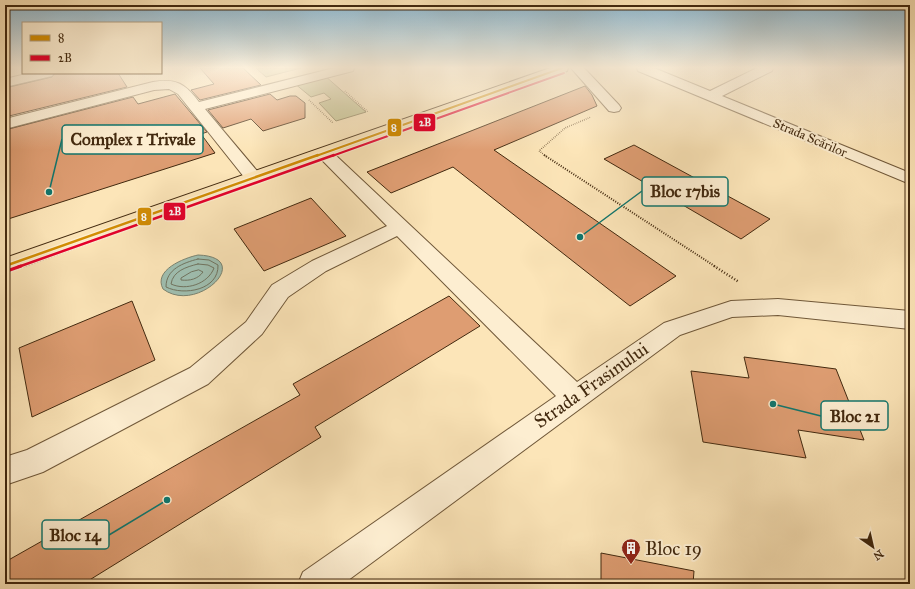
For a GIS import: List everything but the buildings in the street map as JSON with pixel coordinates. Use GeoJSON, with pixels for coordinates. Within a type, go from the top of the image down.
{"type":"FeatureCollection","features":[{"type":"Feature","properties":{"kind":"main road"},"geometry":{"type":"LineString","coordinates":[[5,266],[485,95]]}},
{"type":"Feature","properties":{"kind":"street"},"geometry":{"type":"LineString","coordinates":[[5,124],[115,95]]}},
{"type":"Feature","properties":{"kind":"street"},"geometry":{"type":"LineString","coordinates":[[187,95],[254,178]]}},
{"type":"Feature","properties":{"kind":"street"},"geometry":{"type":"LineString","coordinates":[[196,107],[242,95]]}},
{"type":"Feature","properties":{"kind":"street"},"geometry":{"type":"LineString","coordinates":[[602,95],[614,108]]}},
{"type":"Feature","properties":{"kind":"street","name":"Strada Scărilor"},"geometry":{"type":"LineString","coordinates":[[710,96],[910,180]]}},
{"type":"Feature","properties":{"kind":"street"},"geometry":{"type":"LineString","coordinates":[[324,153],[574,397]]}},
{"type":"Feature","properties":{"kind":"street"},"geometry":{"type":"LineString","coordinates":[[5,471],[34,462],[199,376],[254,328],[280,291],[320,266],[400,227]]}},
{"type":"Feature","properties":{"kind":"street","name":"Strada Frasinului"},"geometry":{"type":"LineString","coordinates":[[315,584],[574,397],[672,329],[731,309],[778,307],[910,320]]}},
{"type":"Feature","properties":{"kind":"path"},"geometry":{"type":"LineString","coordinates":[[304,95],[333,123]]}},
{"type":"Feature","properties":{"kind":"path"},"geometry":{"type":"LineString","coordinates":[[614,108],[565,128],[538,151],[778,307]]}},
{"type":"Feature","properties":{"kind":"green space"},"geometry":{"type":"Polygon","coordinates":[[[327,95],[347,95],[366,112],[336,121],[319,103],[331,99],[327,95]]]}},
{"type":"Feature","properties":{"kind":"water"},"geometry":{"type":"Polygon","coordinates":[[[198,255],[215,258],[222,265],[221,273],[215,282],[204,290],[191,295],[177,295],[163,289],[161,282],[162,276],[166,271],[178,262],[198,255]]]}},
{"type":"Feature","properties":{"kind":"transit line","name":"8"},"geometry":{"type":"LineString","coordinates":[[5,266],[485,95]]}},
{"type":"Feature","properties":{"kind":"transit line","name":"2B"},"geometry":{"type":"LineString","coordinates":[[7,271],[501,95]]}},
{"type":"Feature","properties":{"kind":"place","name":"Complex 1 Trivale"},"geometry":{"type":"Point","coordinates":[49,192]}},
{"type":"Feature","properties":{"kind":"place","name":"Bloc 17bis"},"geometry":{"type":"Point","coordinates":[580,237]}},
{"type":"Feature","properties":{"kind":"place","name":"Bloc 21"},"geometry":{"type":"Point","coordinates":[773,404]}},
{"type":"Feature","properties":{"kind":"place","name":"Bloc 14"},"geometry":{"type":"Point","coordinates":[167,500]}},
{"type":"Feature","properties":{"kind":"place","name":"Bloc 19"},"geometry":{"type":"Point","coordinates":[631,565]}}]}
